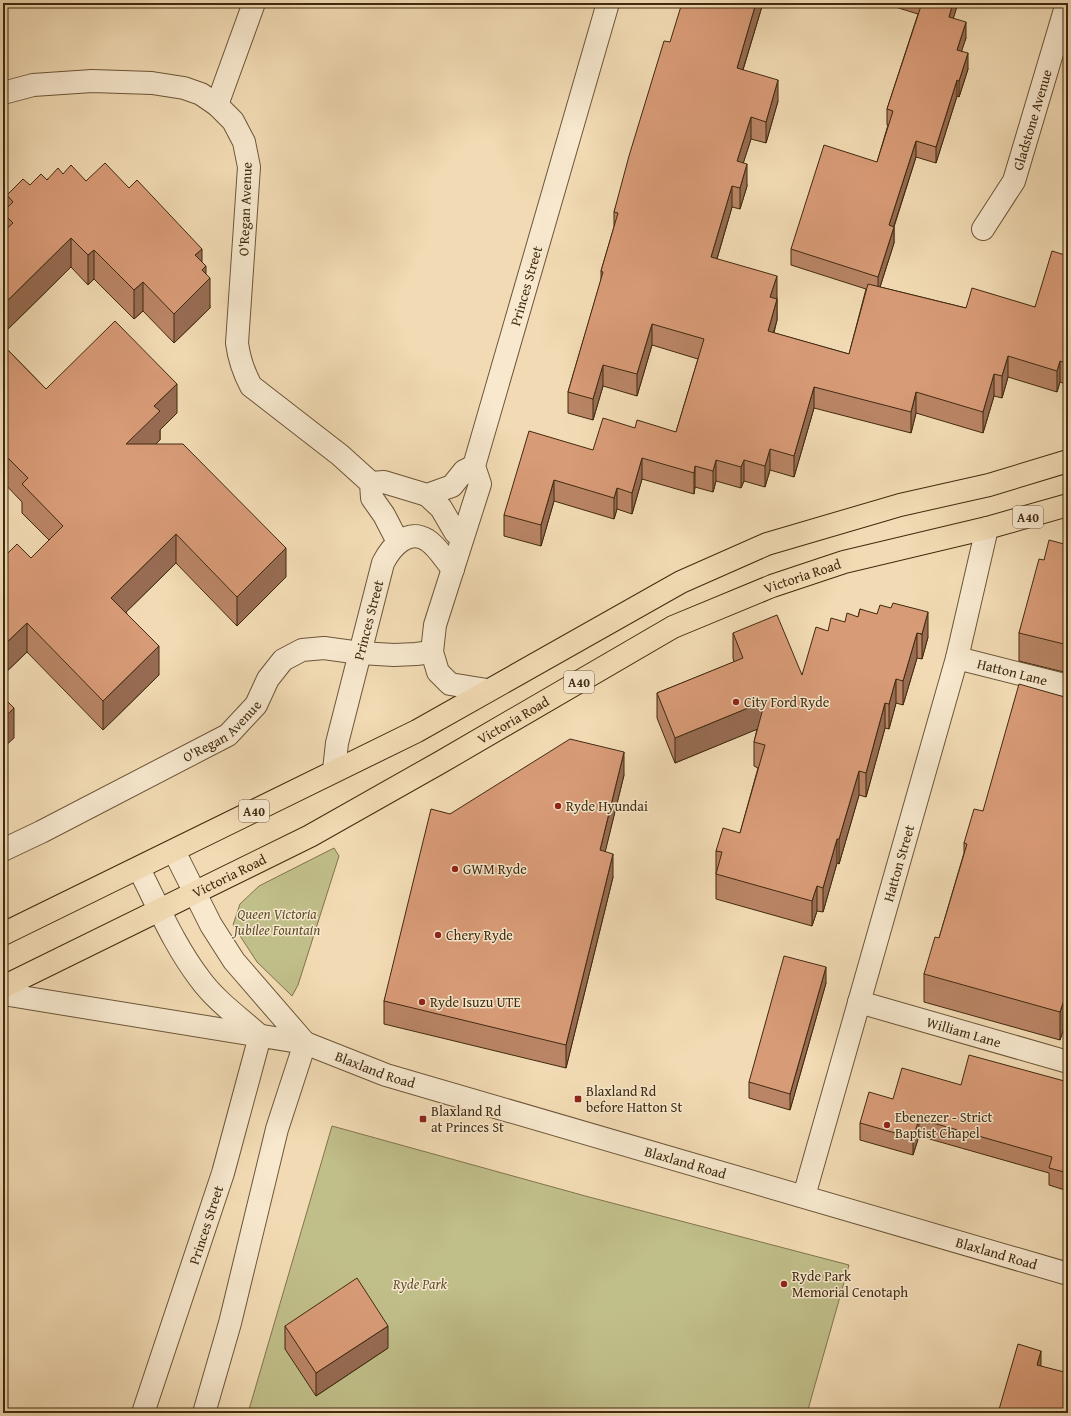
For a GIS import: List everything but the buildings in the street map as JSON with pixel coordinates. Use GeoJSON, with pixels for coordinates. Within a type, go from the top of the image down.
{"type":"FeatureCollection","features":[{"type":"Feature","properties":{"kind":"highway","name":"A40"},"geometry":{"type":"LineString","coordinates":[[3,934],[138,869],[334,770],[417,731],[681,582],[767,544],[900,505],[989,485],[1068,461]]}},
{"type":"Feature","properties":{"kind":"highway","name":"Victoria Road"},"geometry":{"type":"LineString","coordinates":[[3,987],[160,911],[324,828],[673,627],[772,586],[844,562],[987,528],[1068,505]]}},
{"type":"Feature","properties":{"kind":"street","name":"Princes Street"},"geometry":{"type":"LineString","coordinates":[[474,466],[608,3]]}},
{"type":"Feature","properties":{"kind":"street","name":"Gladstone Avenue"},"geometry":{"type":"LineString","coordinates":[[983,229],[1014,181],[1067,3]]}},
{"type":"Feature","properties":{"kind":"street"},"geometry":{"type":"LineString","coordinates":[[217,105],[252,4]]}},
{"type":"Feature","properties":{"kind":"street","name":"O'Regan Avenue"},"geometry":{"type":"LineString","coordinates":[[3,93],[33,85],[92,81],[152,83],[184,88],[201,94],[217,105],[234,121],[244,142],[249,167],[237,343],[239,361],[251,386],[340,455],[370,484],[372,498],[384,515],[398,542]]}},
{"type":"Feature","properties":{"kind":"street"},"geometry":{"type":"LineString","coordinates":[[427,495],[452,486],[464,470],[474,466],[480,484],[435,625],[432,652],[438,672],[450,684],[488,690]]}},
{"type":"Feature","properties":{"kind":"street"},"geometry":{"type":"LineString","coordinates":[[370,484],[384,482],[427,495],[441,508],[455,532],[462,539]]}},
{"type":"Feature","properties":{"kind":"street","name":"Hatton Street"},"geometry":{"type":"LineString","coordinates":[[804,1196],[957,658],[987,528]]}},
{"type":"Feature","properties":{"kind":"street"},"geometry":{"type":"LineString","coordinates":[[398,542],[414,536],[428,540],[453,569]]}},
{"type":"Feature","properties":{"kind":"street","name":"Princes Street"},"geometry":{"type":"LineString","coordinates":[[334,770],[337,743],[383,563],[390,550],[398,542]]}},
{"type":"Feature","properties":{"kind":"street","name":"O'Regan Avenue"},"geometry":{"type":"LineString","coordinates":[[3,850],[41,832],[228,735],[256,705],[268,679],[283,660],[302,650],[324,648],[360,653],[416,654],[432,652]]}},
{"type":"Feature","properties":{"kind":"street","name":"Hatton Lane"},"geometry":{"type":"LineString","coordinates":[[957,658],[1068,686]]}},
{"type":"Feature","properties":{"kind":"street","name":"Blaxland Road"},"geometry":{"type":"LineString","coordinates":[[174,851],[211,925],[234,961],[305,1043]]}},
{"type":"Feature","properties":{"kind":"street"},"geometry":{"type":"LineString","coordinates":[[138,869],[175,941],[200,980],[222,1004],[260,1036]]}},
{"type":"Feature","properties":{"kind":"street","name":"Blaxland Road"},"geometry":{"type":"LineString","coordinates":[[3,994],[305,1043],[386,1075],[1068,1274]]}},
{"type":"Feature","properties":{"kind":"street","name":"William Lane"},"geometry":{"type":"LineString","coordinates":[[859,1002],[1068,1062]]}},
{"type":"Feature","properties":{"kind":"street","name":"Princes Street"},"geometry":{"type":"LineString","coordinates":[[143,1413],[223,1172],[260,1036]]}},
{"type":"Feature","properties":{"kind":"street"},"geometry":{"type":"LineString","coordinates":[[204,1413],[230,1323],[277,1129],[305,1043]]}},
{"type":"Feature","properties":{"kind":"green space","name":"Queen Victoria Jubilee Fountain"},"geometry":{"type":"Polygon","coordinates":[[[334,848],[339,856],[298,985],[292,996],[257,962],[233,925],[240,904],[259,886],[334,848]]]}},
{"type":"Feature","properties":{"kind":"green space","name":"Ryde Park"},"geometry":{"type":"Polygon","coordinates":[[[332,1126],[589,1197],[849,1265],[807,1413],[248,1413],[332,1126]]]}},
{"type":"Feature","properties":{"kind":"place","name":"City Ford Ryde"},"geometry":{"type":"Point","coordinates":[736,702]}},
{"type":"Feature","properties":{"kind":"place","name":"Ryde Hyundai"},"geometry":{"type":"Point","coordinates":[558,806]}},
{"type":"Feature","properties":{"kind":"place","name":"GWM Ryde"},"geometry":{"type":"Point","coordinates":[455,869]}},
{"type":"Feature","properties":{"kind":"place","name":"Chery Ryde"},"geometry":{"type":"Point","coordinates":[438,935]}},
{"type":"Feature","properties":{"kind":"place","name":"Ryde Isuzu UTE"},"geometry":{"type":"Point","coordinates":[422,1002]}},
{"type":"Feature","properties":{"kind":"place","name":"Blaxland Rd before Hatton St"},"geometry":{"type":"Point","coordinates":[578,1099]}},
{"type":"Feature","properties":{"kind":"place","name":"Blaxland Rd at Princes St"},"geometry":{"type":"Point","coordinates":[423,1119]}},
{"type":"Feature","properties":{"kind":"place","name":"Ebenezer - Strict Baptist Chapel"},"geometry":{"type":"Point","coordinates":[887,1125]}},
{"type":"Feature","properties":{"kind":"place","name":"Ryde Park Memorial Cenotaph"},"geometry":{"type":"Point","coordinates":[784,1284]}}]}
